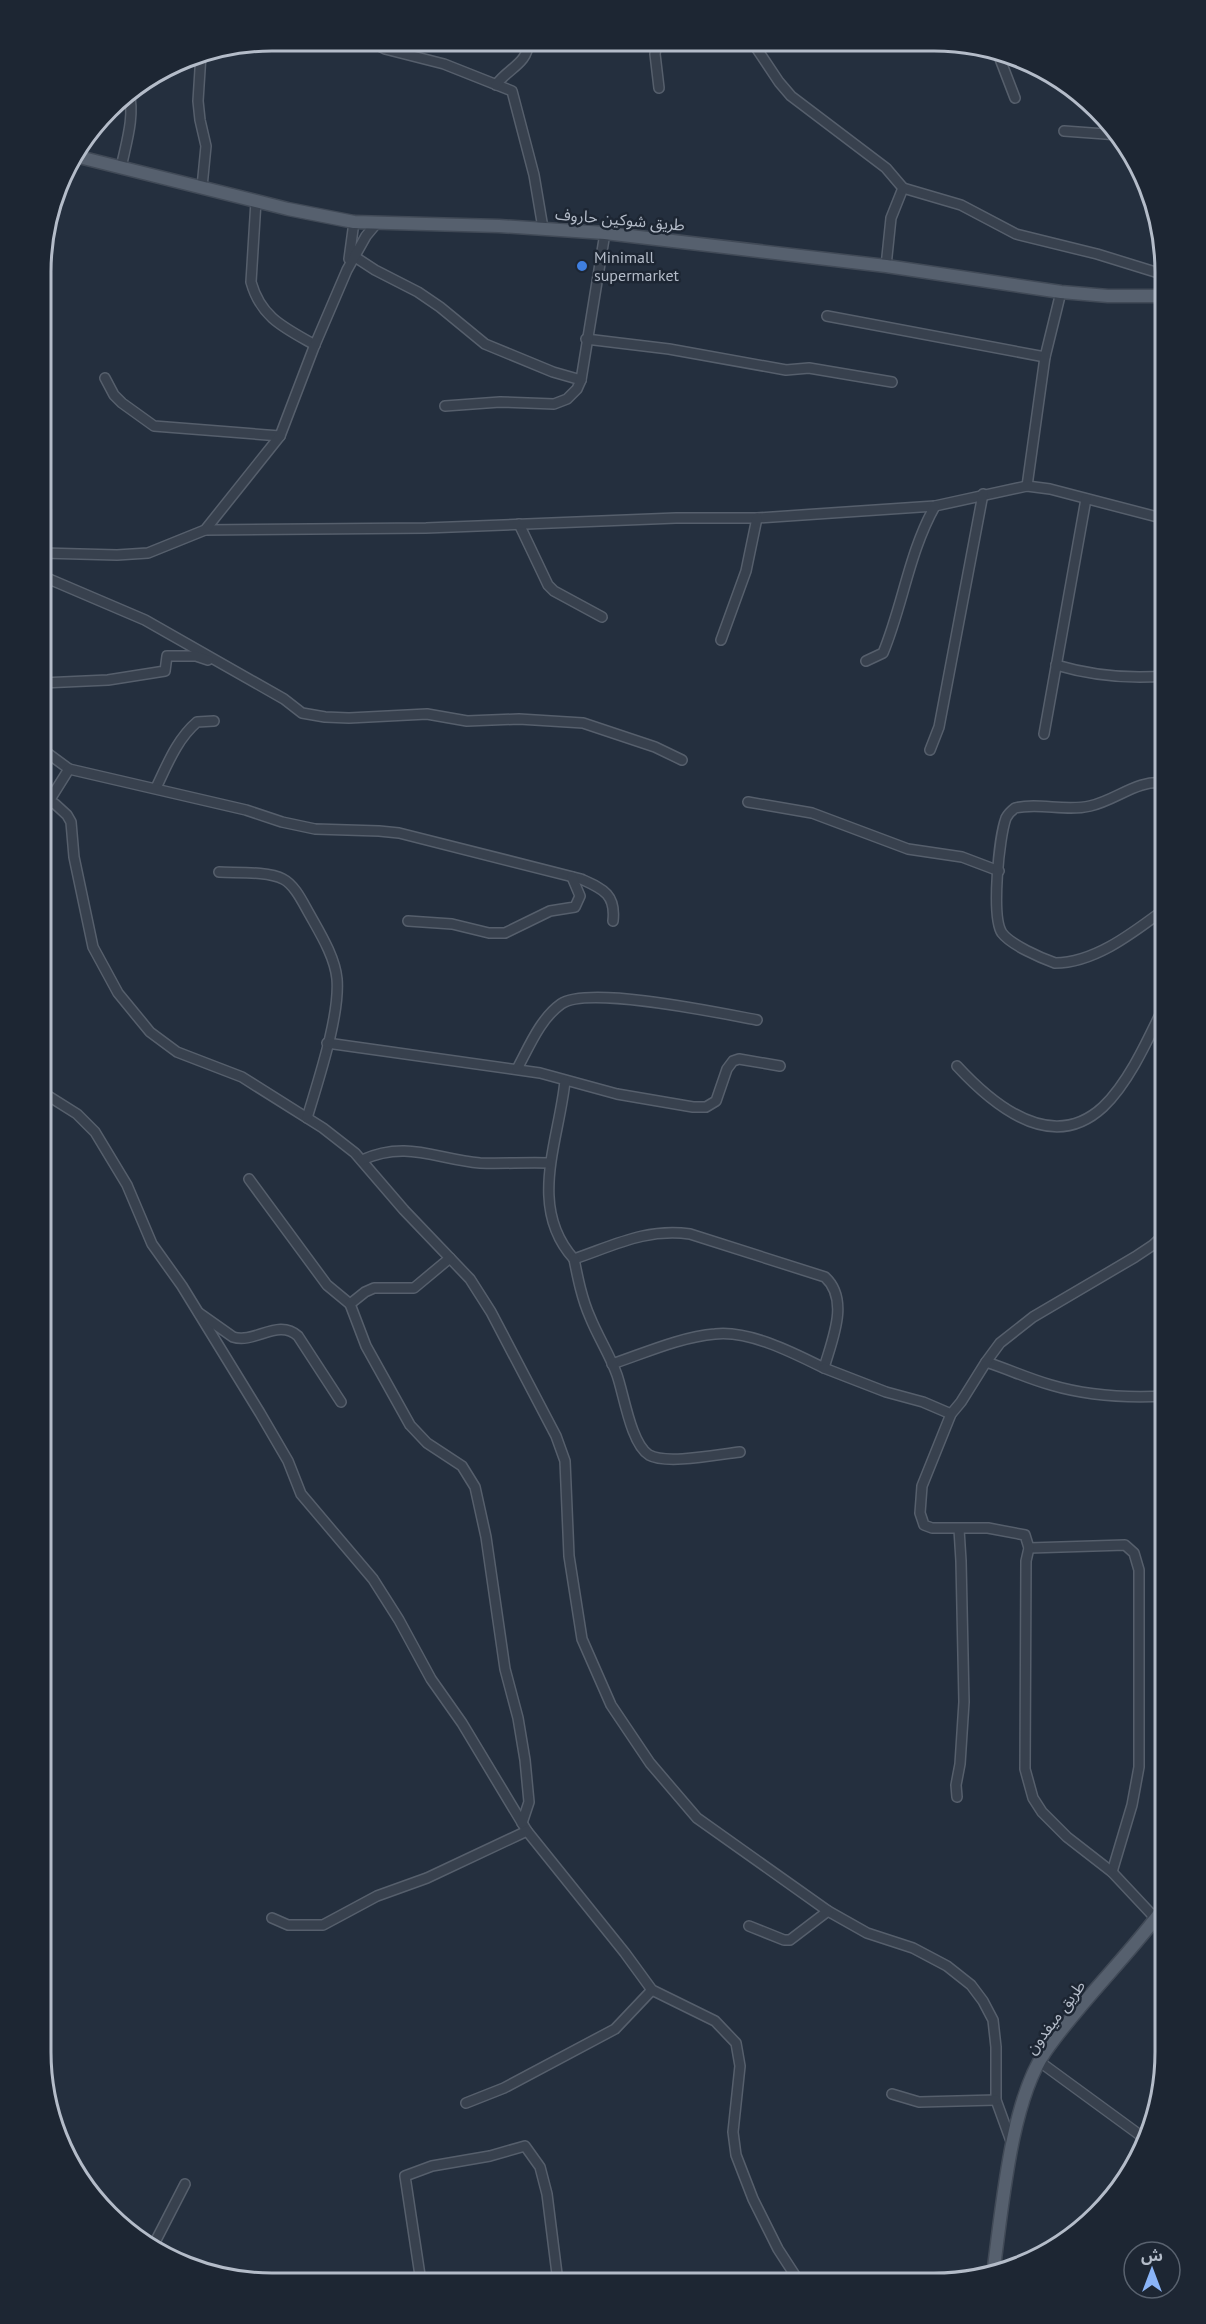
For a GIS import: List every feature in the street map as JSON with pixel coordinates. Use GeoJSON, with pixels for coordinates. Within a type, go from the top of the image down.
{"type":"FeatureCollection","features":[{"type":"Feature","properties":{"kind":"main road","name":"طريق شوكين حاروف"},"geometry":{"type":"LineString","coordinates":[[83,158],[256,201],[354,222],[543,228],[605,233],[886,266],[1061,292],[1108,296],[1155,296]]}},
{"type":"Feature","properties":{"kind":"main road","name":"طريق ميفدون"},"geometry":{"type":"LineString","coordinates":[[994,2264],[1012,2144],[1029,2083],[1044,2053],[1155,1920]]}},
{"type":"Feature","properties":{"kind":"street"},"geometry":{"type":"LineString","coordinates":[[396,51],[444,64],[512,92],[534,176],[543,228]]}},
{"type":"Feature","properties":{"kind":"street"},"geometry":{"type":"LineString","coordinates":[[496,85],[502,76],[525,59],[529,51]]}},
{"type":"Feature","properties":{"kind":"street"},"geometry":{"type":"LineString","coordinates":[[656,51],[659,88]]}},
{"type":"Feature","properties":{"kind":"street"},"geometry":{"type":"LineString","coordinates":[[758,51],[791,96],[886,168],[903,188],[961,205],[1016,234],[1155,271]]}},
{"type":"Feature","properties":{"kind":"street"},"geometry":{"type":"LineString","coordinates":[[1001,62],[1016,98]]}},
{"type":"Feature","properties":{"kind":"street"},"geometry":{"type":"LineString","coordinates":[[200,63],[198,100],[206,146],[202,187]]}},
{"type":"Feature","properties":{"kind":"street"},"geometry":{"type":"LineString","coordinates":[[121,168],[130,121],[129,103]]}},
{"type":"Feature","properties":{"kind":"street"},"geometry":{"type":"LineString","coordinates":[[1064,131],[1107,134]]}},
{"type":"Feature","properties":{"kind":"street"},"geometry":{"type":"LineString","coordinates":[[886,266],[891,218],[903,188]]}},
{"type":"Feature","properties":{"kind":"street"},"geometry":{"type":"LineString","coordinates":[[256,201],[252,282],[254,290],[266,313],[280,326],[315,345]]}},
{"type":"Feature","properties":{"kind":"street"},"geometry":{"type":"LineString","coordinates":[[353,255],[354,222]]}},
{"type":"Feature","properties":{"kind":"street"},"geometry":{"type":"LineString","coordinates":[[205,530],[280,436],[353,255],[376,224]]}},
{"type":"Feature","properties":{"kind":"street"},"geometry":{"type":"LineString","coordinates":[[445,406],[500,402],[554,404],[567,399],[577,389],[605,233]]}},
{"type":"Feature","properties":{"kind":"street"},"geometry":{"type":"LineString","coordinates":[[353,255],[440,307],[485,344],[580,380]]}},
{"type":"Feature","properties":{"kind":"street"},"geometry":{"type":"LineString","coordinates":[[1027,486],[1045,357],[1061,292]]}},
{"type":"Feature","properties":{"kind":"street"},"geometry":{"type":"LineString","coordinates":[[827,316],[1045,357]]}},
{"type":"Feature","properties":{"kind":"street"},"geometry":{"type":"LineString","coordinates":[[586,339],[660,348],[786,370],[809,368],[892,382]]}},
{"type":"Feature","properties":{"kind":"street"},"geometry":{"type":"LineString","coordinates":[[105,378],[114,395],[122,403],[134,409],[154,426],[280,436]]}},
{"type":"Feature","properties":{"kind":"street"},"geometry":{"type":"LineString","coordinates":[[51,552],[117,555],[148,553],[205,530],[757,518],[935,506],[1027,486],[1050,489],[1155,516]]}},
{"type":"Feature","properties":{"kind":"street"},"geometry":{"type":"LineString","coordinates":[[930,750],[939,728],[983,494]]}},
{"type":"Feature","properties":{"kind":"street"},"geometry":{"type":"LineString","coordinates":[[1044,734],[1086,499]]}},
{"type":"Feature","properties":{"kind":"street"},"geometry":{"type":"LineString","coordinates":[[866,660],[883,653],[894,627],[913,554],[935,506]]}},
{"type":"Feature","properties":{"kind":"street"},"geometry":{"type":"LineString","coordinates":[[721,640],[746,571],[757,518]]}},
{"type":"Feature","properties":{"kind":"street"},"geometry":{"type":"LineString","coordinates":[[519,524],[548,585],[554,591],[602,617]]}},
{"type":"Feature","properties":{"kind":"street"},"geometry":{"type":"LineString","coordinates":[[51,580],[145,620],[284,699],[302,712],[349,718],[427,714],[468,721],[519,719],[583,723],[655,747],[682,760]]}},
{"type":"Feature","properties":{"kind":"street"},"geometry":{"type":"LineString","coordinates":[[51,683],[108,680],[165,671],[167,656],[196,656],[221,663]]}},
{"type":"Feature","properties":{"kind":"street"},"geometry":{"type":"LineString","coordinates":[[1056,665],[1088,673],[1155,676]]}},
{"type":"Feature","properties":{"kind":"street"},"geometry":{"type":"LineString","coordinates":[[156,788],[173,753],[191,727],[197,722],[214,721]]}},
{"type":"Feature","properties":{"kind":"street"},"geometry":{"type":"LineString","coordinates":[[51,756],[69,769],[156,788],[315,829],[399,833],[572,876],[597,885],[606,893],[614,908],[613,921]]}},
{"type":"Feature","properties":{"kind":"street"},"geometry":{"type":"LineString","coordinates":[[51,792],[69,769]]}},
{"type":"Feature","properties":{"kind":"street"},"geometry":{"type":"LineString","coordinates":[[1155,782],[1142,784],[1089,807],[1015,808],[1006,819],[995,900],[1002,933],[1008,939],[1055,963],[1090,956],[1116,943],[1155,916]]}},
{"type":"Feature","properties":{"kind":"street"},"geometry":{"type":"LineString","coordinates":[[748,802],[812,813],[908,849],[962,857],[999,871]]}},
{"type":"Feature","properties":{"kind":"street"},"geometry":{"type":"LineString","coordinates":[[51,804],[62,810],[71,822],[74,857],[93,947],[118,993],[150,1032],[177,1052],[242,1077],[333,1135],[362,1160],[404,1210],[470,1279],[491,1312],[556,1436],[565,1461],[569,1556],[578,1622],[589,1657],[611,1705],[650,1762],[697,1818],[828,1911],[867,1933],[913,1948],[947,1966],[971,1985],[993,2020],[996,2047],[996,2100],[1012,2144]]}},
{"type":"Feature","properties":{"kind":"street"},"geometry":{"type":"LineString","coordinates":[[219,872],[277,876],[284,879],[298,895],[334,965],[337,991],[327,1043],[307,1118]]}},
{"type":"Feature","properties":{"kind":"street"},"geometry":{"type":"LineString","coordinates":[[408,921],[452,924],[489,933],[505,933],[550,911],[575,906],[580,896],[572,876]]}},
{"type":"Feature","properties":{"kind":"street"},"geometry":{"type":"LineString","coordinates":[[517,1069],[544,1020],[561,1004],[572,999],[609,997],[757,1020]]}},
{"type":"Feature","properties":{"kind":"street"},"geometry":{"type":"LineString","coordinates":[[957,1066],[973,1083],[1018,1116],[1045,1127],[1068,1126],[1080,1122],[1096,1111],[1114,1093],[1131,1068],[1155,1023]]}},
{"type":"Feature","properties":{"kind":"street"},"geometry":{"type":"LineString","coordinates":[[327,1043],[540,1073],[617,1094],[693,1107],[706,1107],[716,1101],[727,1070],[733,1061],[739,1059],[780,1066]]}},
{"type":"Feature","properties":{"kind":"street"},"geometry":{"type":"LineString","coordinates":[[565,1081],[561,1115],[549,1163],[551,1217],[566,1250],[574,1259],[590,1317],[612,1364],[637,1437],[646,1453],[663,1458],[692,1458],[740,1452]]}},
{"type":"Feature","properties":{"kind":"street"},"geometry":{"type":"LineString","coordinates":[[51,1098],[77,1114],[95,1132],[127,1185],[152,1244],[182,1286],[239,1378],[288,1461],[301,1494],[373,1579],[399,1620],[431,1679],[494,1774],[524,1827],[626,1953],[652,1990],[715,2021],[736,2043],[740,2066],[733,2132],[736,2155],[753,2199],[778,2249],[794,2273]]}},
{"type":"Feature","properties":{"kind":"street"},"geometry":{"type":"LineString","coordinates":[[362,1160],[378,1152],[404,1151],[481,1163],[549,1163]]}},
{"type":"Feature","properties":{"kind":"street"},"geometry":{"type":"LineString","coordinates":[[249,1179],[327,1286],[350,1304],[370,1354],[410,1425],[427,1443],[462,1466],[475,1487],[486,1537],[505,1669],[518,1718],[525,1760],[529,1802],[524,1827]]}},
{"type":"Feature","properties":{"kind":"street"},"geometry":{"type":"LineString","coordinates":[[574,1259],[626,1240],[651,1233],[671,1231],[690,1234],[825,1277],[834,1285],[838,1308],[837,1322],[824,1368]]}},
{"type":"Feature","properties":{"kind":"street"},"geometry":{"type":"LineString","coordinates":[[1155,1244],[1033,1317],[1000,1343],[951,1414],[926,1473],[920,1498],[920,1513],[924,1525],[932,1528],[988,1528],[1025,1535],[1029,1548],[1026,1561],[1024,1769],[1033,1798],[1042,1812],[1067,1838],[1112,1872],[1155,1918]]}},
{"type":"Feature","properties":{"kind":"street"},"geometry":{"type":"LineString","coordinates":[[350,1304],[374,1288],[414,1288],[450,1258]]}},
{"type":"Feature","properties":{"kind":"street"},"geometry":{"type":"LineString","coordinates":[[197,1311],[239,1339],[275,1330],[292,1331],[341,1402]]}},
{"type":"Feature","properties":{"kind":"street"},"geometry":{"type":"LineString","coordinates":[[612,1364],[679,1342],[714,1334],[732,1334],[775,1346],[886,1392],[923,1402],[951,1414]]}},
{"type":"Feature","properties":{"kind":"street"},"geometry":{"type":"LineString","coordinates":[[986,1362],[1048,1385],[1074,1391],[1136,1398],[1155,1397]]}},
{"type":"Feature","properties":{"kind":"street"},"geometry":{"type":"LineString","coordinates":[[957,1797],[956,1785],[960,1764],[964,1702],[959,1529]]}},
{"type":"Feature","properties":{"kind":"street"},"geometry":{"type":"LineString","coordinates":[[1029,1548],[1125,1545],[1134,1553],[1139,1570],[1138,1767],[1132,1805],[1112,1872]]}},
{"type":"Feature","properties":{"kind":"street"},"geometry":{"type":"LineString","coordinates":[[272,1918],[288,1925],[323,1925],[377,1896],[427,1878],[524,1827]]}},
{"type":"Feature","properties":{"kind":"street"},"geometry":{"type":"LineString","coordinates":[[749,1926],[784,1940],[790,1940],[828,1911]]}},
{"type":"Feature","properties":{"kind":"street"},"geometry":{"type":"LineString","coordinates":[[466,2103],[504,2088],[615,2029],[652,1990]]}},
{"type":"Feature","properties":{"kind":"street"},"geometry":{"type":"LineString","coordinates":[[1040,2062],[1139,2134]]}},
{"type":"Feature","properties":{"kind":"street"},"geometry":{"type":"LineString","coordinates":[[892,2094],[919,2102],[996,2100]]}},
{"type":"Feature","properties":{"kind":"street"},"geometry":{"type":"LineString","coordinates":[[420,2273],[405,2176],[432,2166],[490,2156],[525,2146],[540,2167],[547,2194],[557,2273]]}},
{"type":"Feature","properties":{"kind":"street"},"geometry":{"type":"LineString","coordinates":[[156,2240],[185,2184]]}},
{"type":"Feature","properties":{"kind":"place","name":"Minimall supermarket"},"geometry":{"type":"Point","coordinates":[582,266]}}]}
